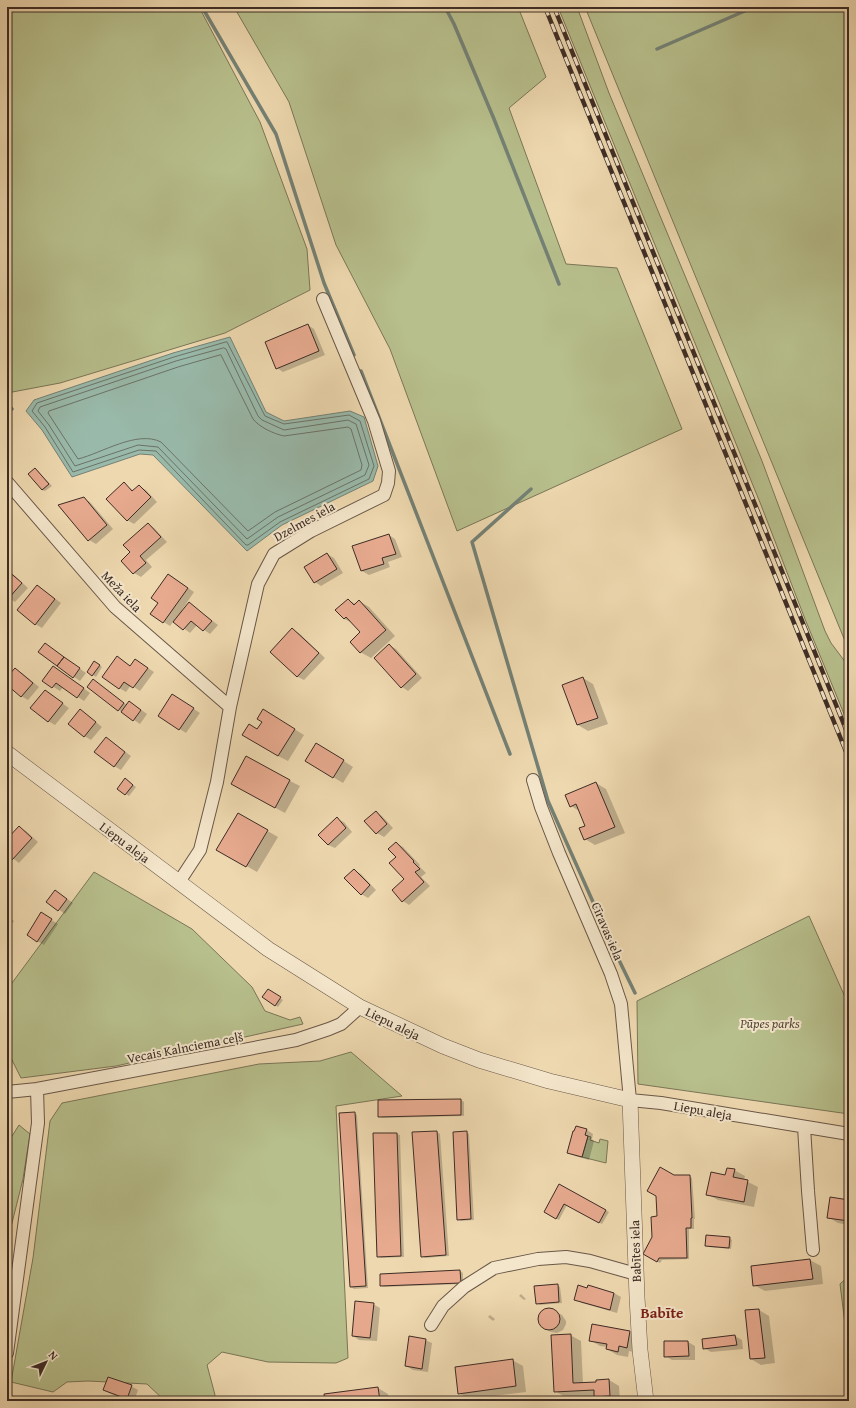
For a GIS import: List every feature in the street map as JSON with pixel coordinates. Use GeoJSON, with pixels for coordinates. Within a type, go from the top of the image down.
{"type":"FeatureCollection","features":[{"type":"Feature","properties":{"kind":"street","name":"Dzelmes iela"},"geometry":{"type":"LineString","coordinates":[[179,882],[200,850],[217,782],[230,707],[258,584],[274,554],[311,531],[384,495],[388,483],[389,471],[374,421],[323,299]]}},
{"type":"Feature","properties":{"kind":"street","name":"Meža iela"},"geometry":{"type":"LineString","coordinates":[[7,482],[115,607],[230,707]]}},
{"type":"Feature","properties":{"kind":"street","name":"Liepu aleja"},"geometry":{"type":"LineString","coordinates":[[7,753],[268,949],[360,1007],[437,1043],[479,1060],[549,1081],[630,1100],[661,1103],[849,1134]]}},
{"type":"Feature","properties":{"kind":"street","name":"Cīravas iela"},"geometry":{"type":"LineString","coordinates":[[533,780],[541,807],[612,974],[622,1004],[630,1100]]}},
{"type":"Feature","properties":{"kind":"street","name":"Vecais Kalnciema ceļš"},"geometry":{"type":"LineString","coordinates":[[7,1092],[36,1090],[296,1040],[341,1024],[360,1007]]}},
{"type":"Feature","properties":{"kind":"street"},"geometry":{"type":"LineString","coordinates":[[7,1353],[38,1123],[36,1090]]}},
{"type":"Feature","properties":{"kind":"street","name":"Babītes iela"},"geometry":{"type":"LineString","coordinates":[[630,1100],[640,1350],[646,1401]]}},
{"type":"Feature","properties":{"kind":"street"},"geometry":{"type":"LineString","coordinates":[[804,1127],[813,1250]]}},
{"type":"Feature","properties":{"kind":"street"},"geometry":{"type":"LineString","coordinates":[[431,1325],[448,1301],[464,1287],[494,1268],[538,1258],[566,1257],[590,1261],[636,1274]]}},
{"type":"Feature","properties":{"kind":"green space"},"geometry":{"type":"Polygon","coordinates":[[[7,7],[199,7],[260,122],[307,249],[310,290],[225,333],[60,383],[7,393],[7,7]]]}},
{"type":"Feature","properties":{"kind":"green space"},"geometry":{"type":"Polygon","coordinates":[[[234,7],[518,7],[546,77],[509,108],[566,264],[617,268],[682,429],[457,531],[390,349],[336,245],[289,102],[234,7]]]}},
{"type":"Feature","properties":{"kind":"green space"},"geometry":{"type":"Polygon","coordinates":[[[558,7],[577,7],[609,93],[762,461],[825,631],[831,643],[849,667],[849,726],[805,619],[761,505],[558,7]]]}},
{"type":"Feature","properties":{"kind":"green space"},"geometry":{"type":"Polygon","coordinates":[[[585,7],[849,7],[849,641],[845,641],[585,7]]]}},
{"type":"Feature","properties":{"kind":"green space"},"geometry":{"type":"Polygon","coordinates":[[[94,872],[192,929],[252,987],[265,1011],[290,1020],[300,1017],[303,1024],[116,1066],[21,1078],[7,1050],[7,991],[94,872]]]}},
{"type":"Feature","properties":{"kind":"green space","name":"Pūpes parks"},"geometry":{"type":"Polygon","coordinates":[[[809,916],[849,1006],[849,1114],[638,1084],[637,1001],[809,916]]]}},
{"type":"Feature","properties":{"kind":"green space"},"geometry":{"type":"Polygon","coordinates":[[[351,1052],[402,1096],[336,1106],[348,1358],[336,1363],[268,1362],[222,1352],[207,1365],[215,1395],[212,1401],[165,1401],[147,1384],[88,1381],[67,1382],[53,1392],[11,1382],[33,1258],[50,1121],[62,1103],[259,1064],[320,1061],[351,1052]]]}},
{"type":"Feature","properties":{"kind":"green space"},"geometry":{"type":"Polygon","coordinates":[[[19,1125],[30,1134],[23,1179],[7,1243],[7,1144],[19,1125]]]}},
{"type":"Feature","properties":{"kind":"green space"},"geometry":{"type":"Polygon","coordinates":[[[588,1136],[591,1137],[590,1140],[599,1143],[600,1139],[608,1141],[606,1163],[582,1157],[588,1136]]]}},
{"type":"Feature","properties":{"kind":"green space"},"geometry":{"type":"Polygon","coordinates":[[[849,1276],[849,1356],[840,1284],[849,1276]]]}},
{"type":"Feature","properties":{"kind":"water"},"geometry":{"type":"Polygon","coordinates":[[[230,337],[266,412],[284,421],[350,411],[364,417],[378,466],[373,481],[282,525],[247,551],[153,455],[140,454],[72,477],[42,430],[26,411],[34,400],[173,353],[230,337]]]}},
{"type":"Feature","properties":{"kind":"building"},"geometry":{"type":"Polygon","coordinates":[[[308,324],[319,351],[276,369],[265,342],[308,324]]]}},
{"type":"Feature","properties":{"kind":"building"},"geometry":{"type":"Polygon","coordinates":[[[35,468],[49,484],[42,490],[28,474],[35,468]]]}},
{"type":"Feature","properties":{"kind":"building"},"geometry":{"type":"Polygon","coordinates":[[[124,482],[132,491],[139,485],[151,497],[127,521],[106,499],[124,482]]]}},
{"type":"Feature","properties":{"kind":"building"},"geometry":{"type":"Polygon","coordinates":[[[84,497],[107,525],[88,541],[58,505],[84,497]]]}},
{"type":"Feature","properties":{"kind":"building"},"geometry":{"type":"Polygon","coordinates":[[[148,523],[161,537],[140,556],[146,563],[133,574],[121,561],[130,552],[123,545],[148,523]]]}},
{"type":"Feature","properties":{"kind":"building"},"geometry":{"type":"Polygon","coordinates":[[[389,534],[396,554],[382,558],[384,564],[361,571],[352,546],[389,534]]]}},
{"type":"Feature","properties":{"kind":"building"},"geometry":{"type":"Polygon","coordinates":[[[327,553],[337,569],[314,583],[304,567],[327,553]]]}},
{"type":"Feature","properties":{"kind":"building"},"geometry":{"type":"Polygon","coordinates":[[[7,570],[22,583],[8,599],[7,599],[7,570]]]}},
{"type":"Feature","properties":{"kind":"building"},"geometry":{"type":"Polygon","coordinates":[[[168,574],[188,588],[163,623],[150,614],[158,603],[151,598],[168,574]]]}},
{"type":"Feature","properties":{"kind":"building"},"geometry":{"type":"Polygon","coordinates":[[[37,585],[55,599],[35,625],[17,610],[37,585]]]}},
{"type":"Feature","properties":{"kind":"building"},"geometry":{"type":"Polygon","coordinates":[[[348,599],[354,605],[359,600],[386,630],[360,653],[350,642],[360,632],[346,617],[344,619],[335,610],[348,599]]]}},
{"type":"Feature","properties":{"kind":"building"},"geometry":{"type":"Polygon","coordinates":[[[189,602],[212,621],[203,631],[191,621],[183,630],[173,622],[189,602]]]}},
{"type":"Feature","properties":{"kind":"building"},"geometry":{"type":"Polygon","coordinates":[[[292,628],[319,653],[297,677],[270,652],[292,628]]]}},
{"type":"Feature","properties":{"kind":"building"},"geometry":{"type":"Polygon","coordinates":[[[45,643],[64,657],[57,666],[38,652],[45,643]]]}},
{"type":"Feature","properties":{"kind":"building"},"geometry":{"type":"Polygon","coordinates":[[[389,644],[416,674],[401,688],[374,658],[389,644]]]}},
{"type":"Feature","properties":{"kind":"building"},"geometry":{"type":"Polygon","coordinates":[[[117,656],[130,666],[135,659],[148,668],[133,688],[124,682],[119,689],[102,677],[117,656]]]}},
{"type":"Feature","properties":{"kind":"building"},"geometry":{"type":"Polygon","coordinates":[[[64,657],[80,668],[73,678],[57,666],[64,657]]]}},
{"type":"Feature","properties":{"kind":"building"},"geometry":{"type":"Polygon","coordinates":[[[94,661],[100,665],[92,676],[87,672],[94,661]]]}},
{"type":"Feature","properties":{"kind":"building"},"geometry":{"type":"Polygon","coordinates":[[[53,666],[84,688],[77,698],[56,683],[52,688],[42,681],[53,666]]]}},
{"type":"Feature","properties":{"kind":"building"},"geometry":{"type":"Polygon","coordinates":[[[15,668],[33,683],[21,697],[7,685],[7,677],[15,668]]]}},
{"type":"Feature","properties":{"kind":"building"},"geometry":{"type":"Polygon","coordinates":[[[583,677],[598,718],[577,725],[562,685],[583,677]]]}},
{"type":"Feature","properties":{"kind":"building"},"geometry":{"type":"Polygon","coordinates":[[[93,679],[124,703],[118,711],[87,687],[93,679]]]}},
{"type":"Feature","properties":{"kind":"building"},"geometry":{"type":"Polygon","coordinates":[[[45,690],[63,703],[48,722],[30,708],[45,690]]]}},
{"type":"Feature","properties":{"kind":"building"},"geometry":{"type":"Polygon","coordinates":[[[172,694],[194,708],[179,730],[158,716],[172,694]]]}},
{"type":"Feature","properties":{"kind":"building"},"geometry":{"type":"Polygon","coordinates":[[[129,701],[141,710],[133,721],[121,712],[129,701]]]}},
{"type":"Feature","properties":{"kind":"building"},"geometry":{"type":"Polygon","coordinates":[[[80,709],[96,722],[84,737],[68,724],[80,709]]]}},
{"type":"Feature","properties":{"kind":"building"},"geometry":{"type":"Polygon","coordinates":[[[263,709],[295,729],[278,756],[242,735],[249,724],[257,729],[262,722],[257,719],[263,709]]]}},
{"type":"Feature","properties":{"kind":"building"},"geometry":{"type":"Polygon","coordinates":[[[106,737],[125,752],[114,767],[94,752],[106,737]]]}},
{"type":"Feature","properties":{"kind":"building"},"geometry":{"type":"Polygon","coordinates":[[[316,743],[344,760],[333,778],[305,761],[316,743]]]}},
{"type":"Feature","properties":{"kind":"building"},"geometry":{"type":"Polygon","coordinates":[[[246,756],[290,780],[275,808],[231,784],[246,756]]]}},
{"type":"Feature","properties":{"kind":"building"},"geometry":{"type":"Polygon","coordinates":[[[125,778],[133,785],[125,795],[117,789],[125,778]]]}},
{"type":"Feature","properties":{"kind":"building"},"geometry":{"type":"Polygon","coordinates":[[[596,782],[615,827],[584,840],[579,828],[585,826],[576,804],[570,807],[565,795],[596,782]]]}},
{"type":"Feature","properties":{"kind":"building"},"geometry":{"type":"Polygon","coordinates":[[[376,811],[387,824],[376,834],[364,821],[376,811]]]}},
{"type":"Feature","properties":{"kind":"building"},"geometry":{"type":"Polygon","coordinates":[[[238,813],[268,830],[246,867],[216,850],[238,813]]]}},
{"type":"Feature","properties":{"kind":"building"},"geometry":{"type":"Polygon","coordinates":[[[337,817],[346,828],[328,845],[318,835],[337,817]]]}},
{"type":"Feature","properties":{"kind":"building"},"geometry":{"type":"Polygon","coordinates":[[[19,826],[32,838],[12,860],[7,855],[7,839],[19,826]]]}},
{"type":"Feature","properties":{"kind":"building"},"geometry":{"type":"Polygon","coordinates":[[[396,842],[420,869],[415,872],[424,882],[402,902],[392,890],[404,879],[389,863],[396,857],[388,849],[396,842]]]}},
{"type":"Feature","properties":{"kind":"building"},"geometry":{"type":"Polygon","coordinates":[[[354,869],[370,885],[361,895],[344,878],[354,869]]]}},
{"type":"Feature","properties":{"kind":"building"},"geometry":{"type":"Polygon","coordinates":[[[55,890],[67,899],[58,911],[46,902],[55,890]]]}},
{"type":"Feature","properties":{"kind":"building"},"geometry":{"type":"Polygon","coordinates":[[[41,912],[52,919],[37,942],[27,935],[41,912]]]}},
{"type":"Feature","properties":{"kind":"building"},"geometry":{"type":"Polygon","coordinates":[[[268,989],[281,997],[275,1006],[262,997],[268,989]]]}},
{"type":"Feature","properties":{"kind":"building"},"geometry":{"type":"Polygon","coordinates":[[[461,1099],[461,1115],[378,1117],[378,1100],[461,1099]]]}},
{"type":"Feature","properties":{"kind":"building"},"geometry":{"type":"Polygon","coordinates":[[[355,1112],[366,1286],[350,1287],[339,1113],[355,1112]]]}},
{"type":"Feature","properties":{"kind":"building"},"geometry":{"type":"Polygon","coordinates":[[[576,1126],[587,1129],[585,1135],[588,1136],[582,1157],[567,1153],[573,1131],[576,1126]]]}},
{"type":"Feature","properties":{"kind":"building"},"geometry":{"type":"Polygon","coordinates":[[[437,1131],[446,1255],[421,1257],[412,1132],[437,1131]]]}},
{"type":"Feature","properties":{"kind":"building"},"geometry":{"type":"Polygon","coordinates":[[[467,1131],[471,1219],[457,1220],[453,1132],[467,1131]]]}},
{"type":"Feature","properties":{"kind":"building"},"geometry":{"type":"Polygon","coordinates":[[[373,1133],[397,1133],[401,1256],[377,1257],[373,1133]]]}},
{"type":"Feature","properties":{"kind":"building"},"geometry":{"type":"Polygon","coordinates":[[[660,1167],[674,1175],[690,1175],[692,1218],[691,1228],[686,1228],[687,1258],[659,1258],[657,1262],[643,1254],[652,1237],[651,1217],[657,1216],[656,1196],[647,1191],[660,1167]]]}},
{"type":"Feature","properties":{"kind":"building"},"geometry":{"type":"Polygon","coordinates":[[[727,1168],[735,1169],[733,1177],[748,1180],[744,1202],[706,1195],[711,1172],[725,1175],[727,1168]]]}},
{"type":"Feature","properties":{"kind":"building"},"geometry":{"type":"Polygon","coordinates":[[[559,1184],[606,1210],[599,1223],[564,1204],[556,1219],[544,1212],[559,1184]]]}},
{"type":"Feature","properties":{"kind":"building"},"geometry":{"type":"Polygon","coordinates":[[[830,1197],[849,1200],[849,1221],[827,1218],[830,1197]]]}},
{"type":"Feature","properties":{"kind":"building"},"geometry":{"type":"Polygon","coordinates":[[[706,1235],[730,1237],[729,1248],[705,1246],[706,1235]]]}},
{"type":"Feature","properties":{"kind":"building"},"geometry":{"type":"Polygon","coordinates":[[[810,1259],[813,1279],[753,1286],[751,1266],[810,1259]]]}},
{"type":"Feature","properties":{"kind":"building"},"geometry":{"type":"Polygon","coordinates":[[[460,1270],[461,1283],[380,1286],[380,1274],[460,1270]]]}},
{"type":"Feature","properties":{"kind":"building"},"geometry":{"type":"Polygon","coordinates":[[[558,1284],[559,1302],[536,1304],[534,1286],[558,1284]]]}},
{"type":"Feature","properties":{"kind":"building"},"geometry":{"type":"Polygon","coordinates":[[[578,1285],[587,1288],[588,1285],[614,1293],[610,1310],[574,1300],[578,1285]]]}},
{"type":"Feature","properties":{"kind":"building"},"geometry":{"type":"Polygon","coordinates":[[[355,1301],[374,1303],[370,1338],[352,1336],[355,1301]]]}},
{"type":"Feature","properties":{"kind":"building"},"geometry":{"type":"Polygon","coordinates":[[[549,1308],[557,1311],[560,1319],[557,1327],[549,1330],[541,1327],[538,1319],[541,1311],[549,1308]]]}},
{"type":"Feature","properties":{"kind":"building"},"geometry":{"type":"Polygon","coordinates":[[[759,1309],[765,1358],[750,1359],[745,1310],[759,1309]]]}},
{"type":"Feature","properties":{"kind":"building"},"geometry":{"type":"Polygon","coordinates":[[[592,1324],[630,1331],[627,1348],[619,1346],[618,1352],[606,1349],[607,1344],[589,1341],[592,1324]]]}},
{"type":"Feature","properties":{"kind":"building"},"geometry":{"type":"Polygon","coordinates":[[[571,1334],[573,1383],[596,1382],[596,1380],[609,1379],[610,1396],[594,1397],[594,1390],[554,1392],[551,1335],[571,1334]]]}},
{"type":"Feature","properties":{"kind":"building"},"geometry":{"type":"Polygon","coordinates":[[[735,1335],[737,1345],[703,1349],[702,1339],[735,1335]]]}},
{"type":"Feature","properties":{"kind":"building"},"geometry":{"type":"Polygon","coordinates":[[[409,1336],[426,1339],[422,1369],[405,1366],[409,1336]]]}},
{"type":"Feature","properties":{"kind":"building"},"geometry":{"type":"Polygon","coordinates":[[[664,1341],[688,1341],[689,1356],[664,1357],[664,1341]]]}},
{"type":"Feature","properties":{"kind":"building"},"geometry":{"type":"Polygon","coordinates":[[[513,1359],[516,1386],[458,1394],[455,1367],[513,1359]]]}},
{"type":"Feature","properties":{"kind":"building"},"geometry":{"type":"Polygon","coordinates":[[[108,1377],[132,1385],[127,1399],[103,1390],[108,1377]]]}},
{"type":"Feature","properties":{"kind":"building"},"geometry":{"type":"Polygon","coordinates":[[[378,1387],[380,1401],[325,1401],[324,1394],[378,1387]]]}},
{"type":"Feature","properties":{"kind":"waterway"},"geometry":{"type":"LineString","coordinates":[[202,7],[276,134],[324,283],[354,355]]}},
{"type":"Feature","properties":{"kind":"waterway"},"geometry":{"type":"LineString","coordinates":[[445,7],[454,24],[494,119],[559,284]]}},
{"type":"Feature","properties":{"kind":"waterway"},"geometry":{"type":"LineString","coordinates":[[657,49],[754,7]]}},
{"type":"Feature","properties":{"kind":"waterway"},"geometry":{"type":"LineString","coordinates":[[361,371],[510,754]]}},
{"type":"Feature","properties":{"kind":"waterway"},"geometry":{"type":"LineString","coordinates":[[7,403],[12,409]]}},
{"type":"Feature","properties":{"kind":"waterway"},"geometry":{"type":"LineString","coordinates":[[531,489],[472,542],[548,801],[635,993]]}},
{"type":"Feature","properties":{"kind":"railway"},"geometry":{"type":"LineString","coordinates":[[545,7],[849,759]]}},
{"type":"Feature","properties":{"kind":"railway"},"geometry":{"type":"LineString","coordinates":[[554,7],[849,737]]}},
{"type":"Feature","properties":{"kind":"district","name":"Babīte"},"geometry":{"type":"Point","coordinates":[662,1313]}}]}
